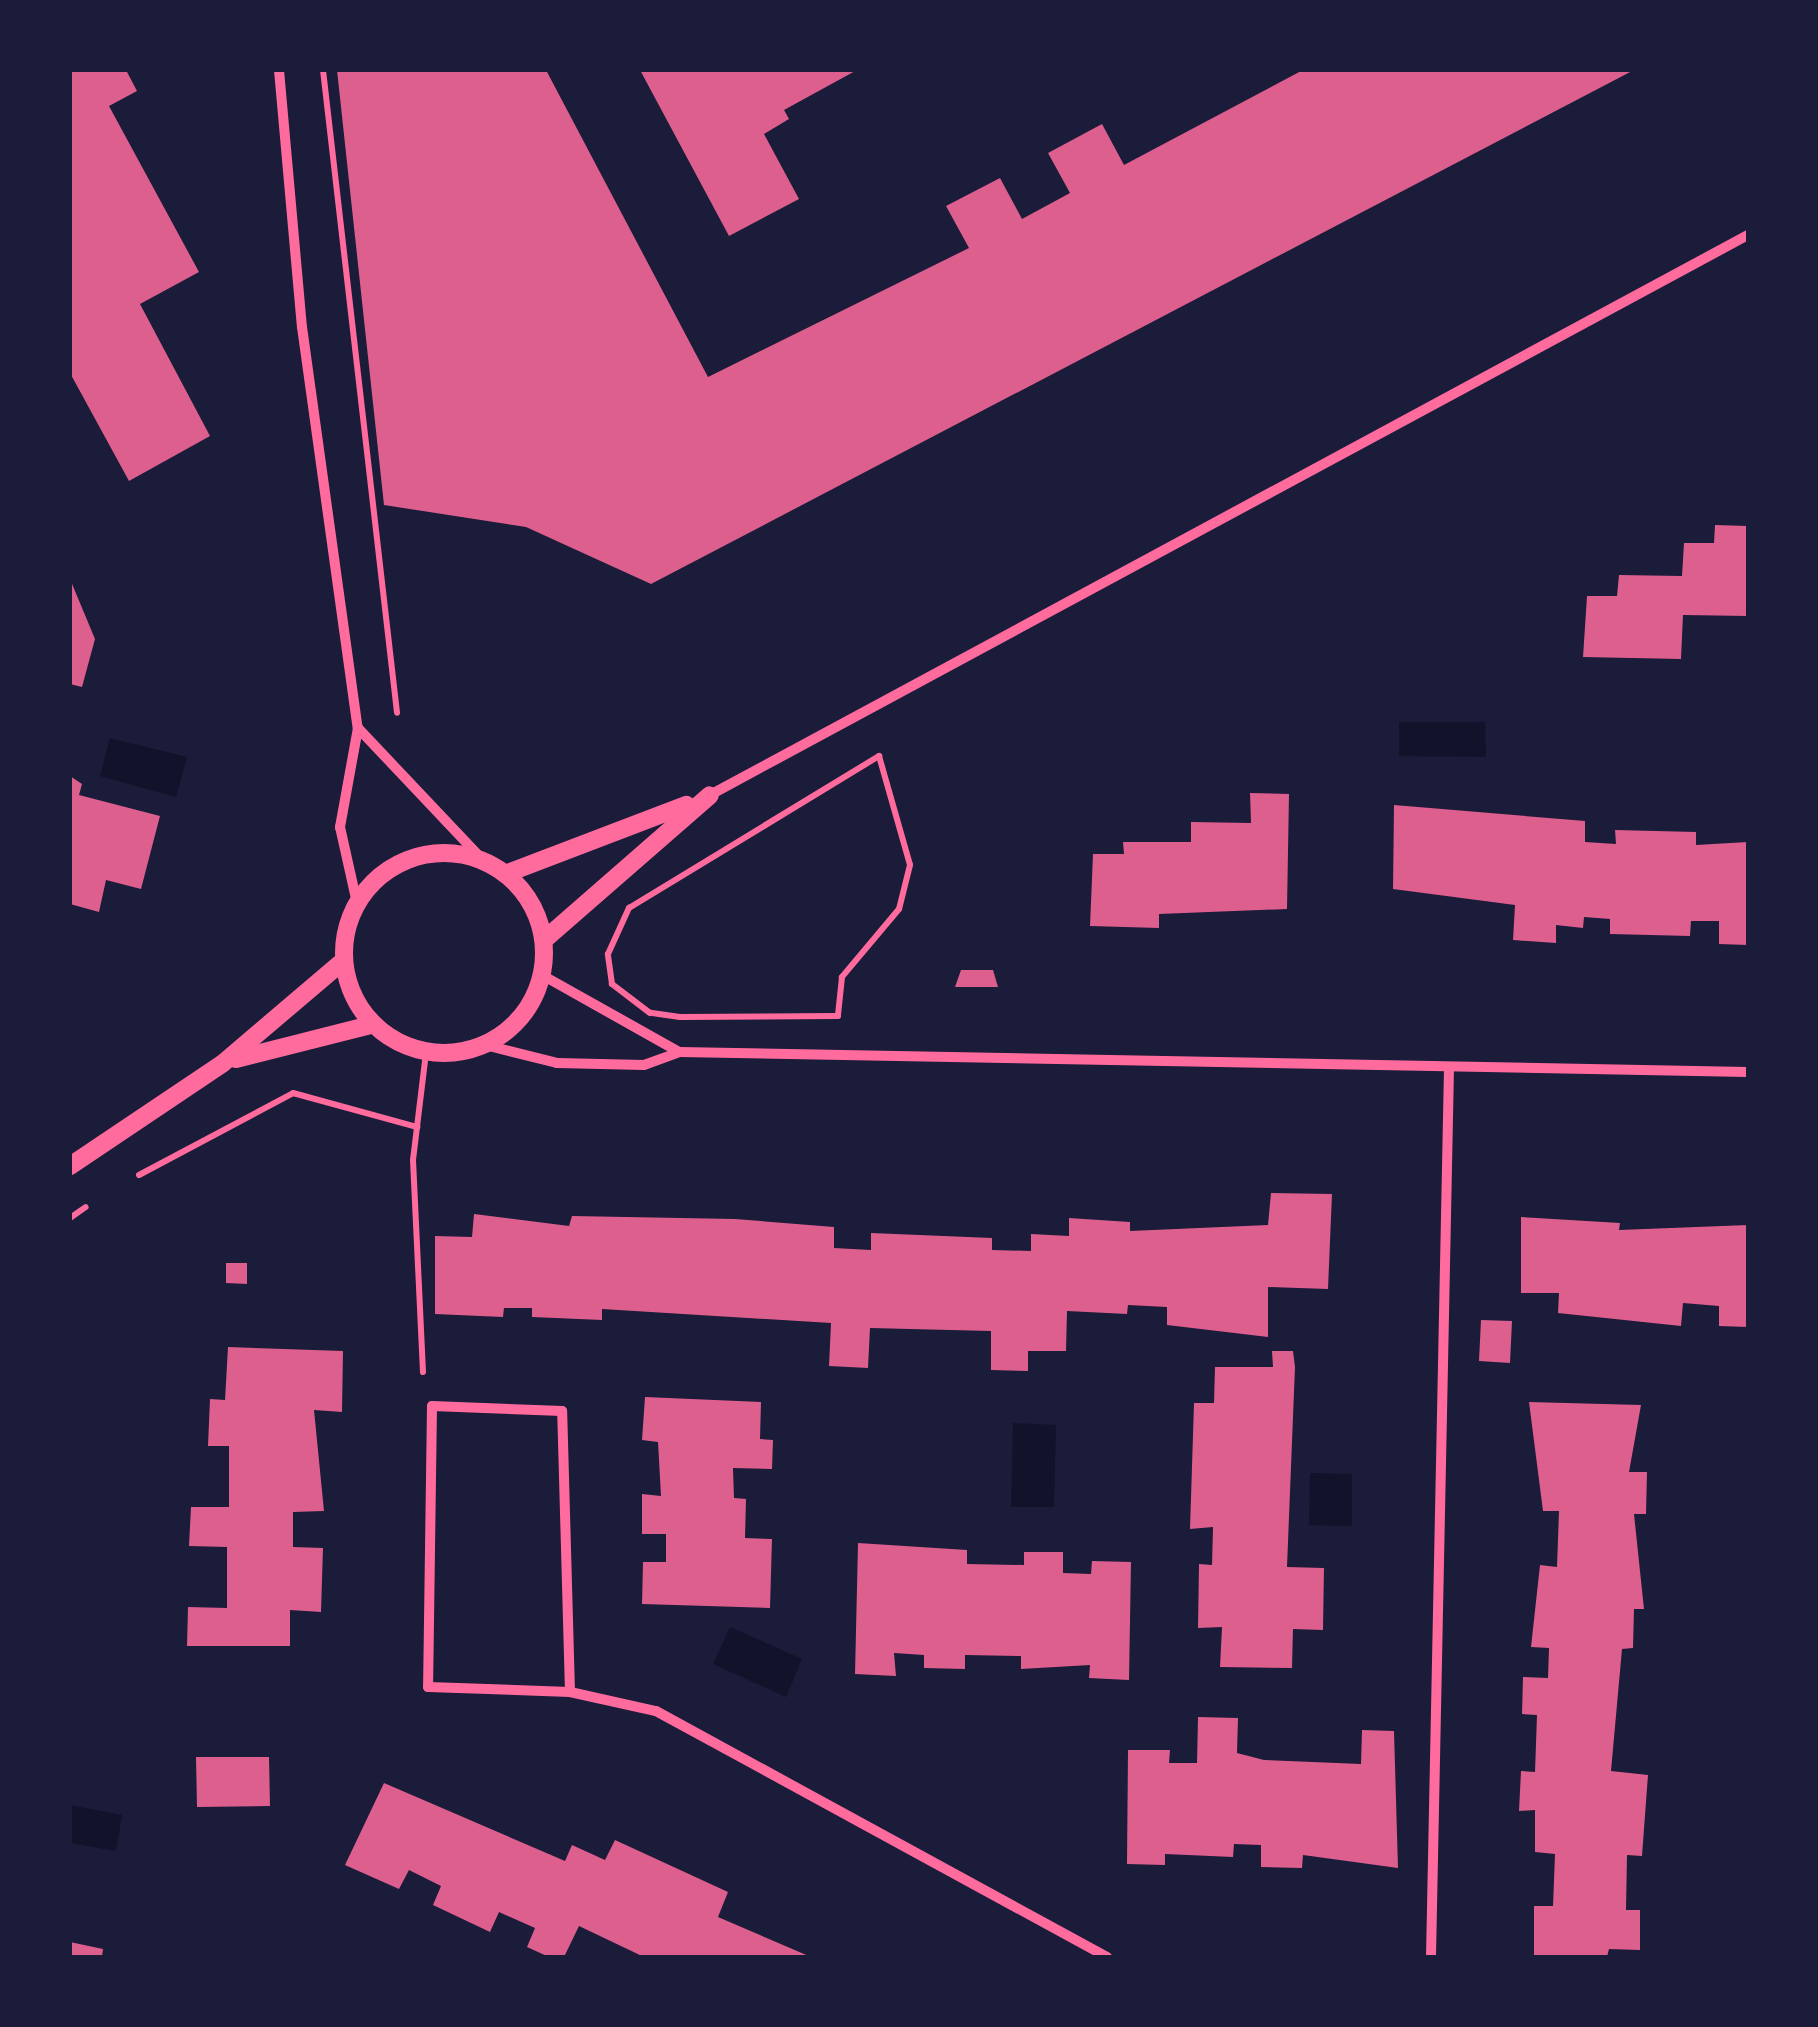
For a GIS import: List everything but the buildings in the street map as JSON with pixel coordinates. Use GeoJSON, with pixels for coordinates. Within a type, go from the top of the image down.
{"type":"FeatureCollection","features":[{"type":"Feature","properties":{"kind":"street"},"geometry":{"type":"LineString","coordinates":[[70,1166],[222,1064],[344,960],[357,903],[340,827],[358,728],[302,328],[279,70]]}},
{"type":"Feature","properties":{"kind":"street"},"geometry":{"type":"LineString","coordinates":[[505,874],[710,796],[1748,235]]}},
{"type":"Feature","properties":{"kind":"street"},"geometry":{"type":"LineString","coordinates":[[358,728],[392,769],[483,860],[524,892],[544,940],[542,975],[531,1004],[485,1046]]}},
{"type":"Feature","properties":{"kind":"street"},"geometry":{"type":"LineString","coordinates":[[544,940],[710,796]]}},
{"type":"Feature","properties":{"kind":"street"},"geometry":{"type":"LineString","coordinates":[[357,903],[398,864],[426,854],[483,860]]}},
{"type":"Feature","properties":{"kind":"street"},"geometry":{"type":"LineString","coordinates":[[344,960],[374,1024],[426,1052],[485,1046],[556,1063],[644,1065],[679,1052],[1449,1070],[1748,1072]]}},
{"type":"Feature","properties":{"kind":"street"},"geometry":{"type":"LineString","coordinates":[[542,975],[679,1052]]}},
{"type":"Feature","properties":{"kind":"street"},"geometry":{"type":"LineString","coordinates":[[222,1064],[374,1024]]}},
{"type":"Feature","properties":{"kind":"street"},"geometry":{"type":"LineString","coordinates":[[1431,1957],[1449,1070]]}},
{"type":"Feature","properties":{"kind":"street"},"geometry":{"type":"LineString","coordinates":[[570,1692],[562,1411],[432,1406],[428,1687],[570,1692],[656,1711],[1108,1957]]}},
{"type":"Feature","properties":{"kind":"path"},"geometry":{"type":"LineString","coordinates":[[323,70],[398,702],[392,769]]}},
{"type":"Feature","properties":{"kind":"path"},"geometry":{"type":"LineString","coordinates":[[879,756],[910,865],[899,909],[842,977],[838,1016],[680,1017],[650,1013],[612,984],[608,954],[628,908],[879,756]]}},
{"type":"Feature","properties":{"kind":"path"},"geometry":{"type":"LineString","coordinates":[[426,1052],[417,1127],[423,1382],[432,1406]]}},
{"type":"Feature","properties":{"kind":"path"},"geometry":{"type":"LineString","coordinates":[[117,1186],[293,1093],[417,1127]]}},
{"type":"Feature","properties":{"kind":"path"},"geometry":{"type":"LineString","coordinates":[[70,1218],[102,1196]]}},
{"type":"Feature","properties":{"kind":"shaded area"},"geometry":{"type":"Polygon","coordinates":[[[1399,722],[1485,722],[1486,757],[1399,756],[1399,722]]]}},
{"type":"Feature","properties":{"kind":"shaded area"},"geometry":{"type":"Polygon","coordinates":[[[110,738],[187,757],[176,797],[100,776],[110,738]]]}},
{"type":"Feature","properties":{"kind":"shaded area"},"geometry":{"type":"Polygon","coordinates":[[[1013,1423],[1056,1425],[1054,1507],[1011,1507],[1013,1423]]]}},
{"type":"Feature","properties":{"kind":"shaded area"},"geometry":{"type":"Polygon","coordinates":[[[1310,1473],[1352,1474],[1352,1526],[1309,1525],[1310,1473]]]}},
{"type":"Feature","properties":{"kind":"shaded area"},"geometry":{"type":"Polygon","coordinates":[[[730,1627],[802,1659],[786,1697],[713,1664],[730,1627]]]}},
{"type":"Feature","properties":{"kind":"shaded area"},"geometry":{"type":"Polygon","coordinates":[[[70,1805],[122,1815],[116,1851],[70,1843],[70,1805]]]}}]}
